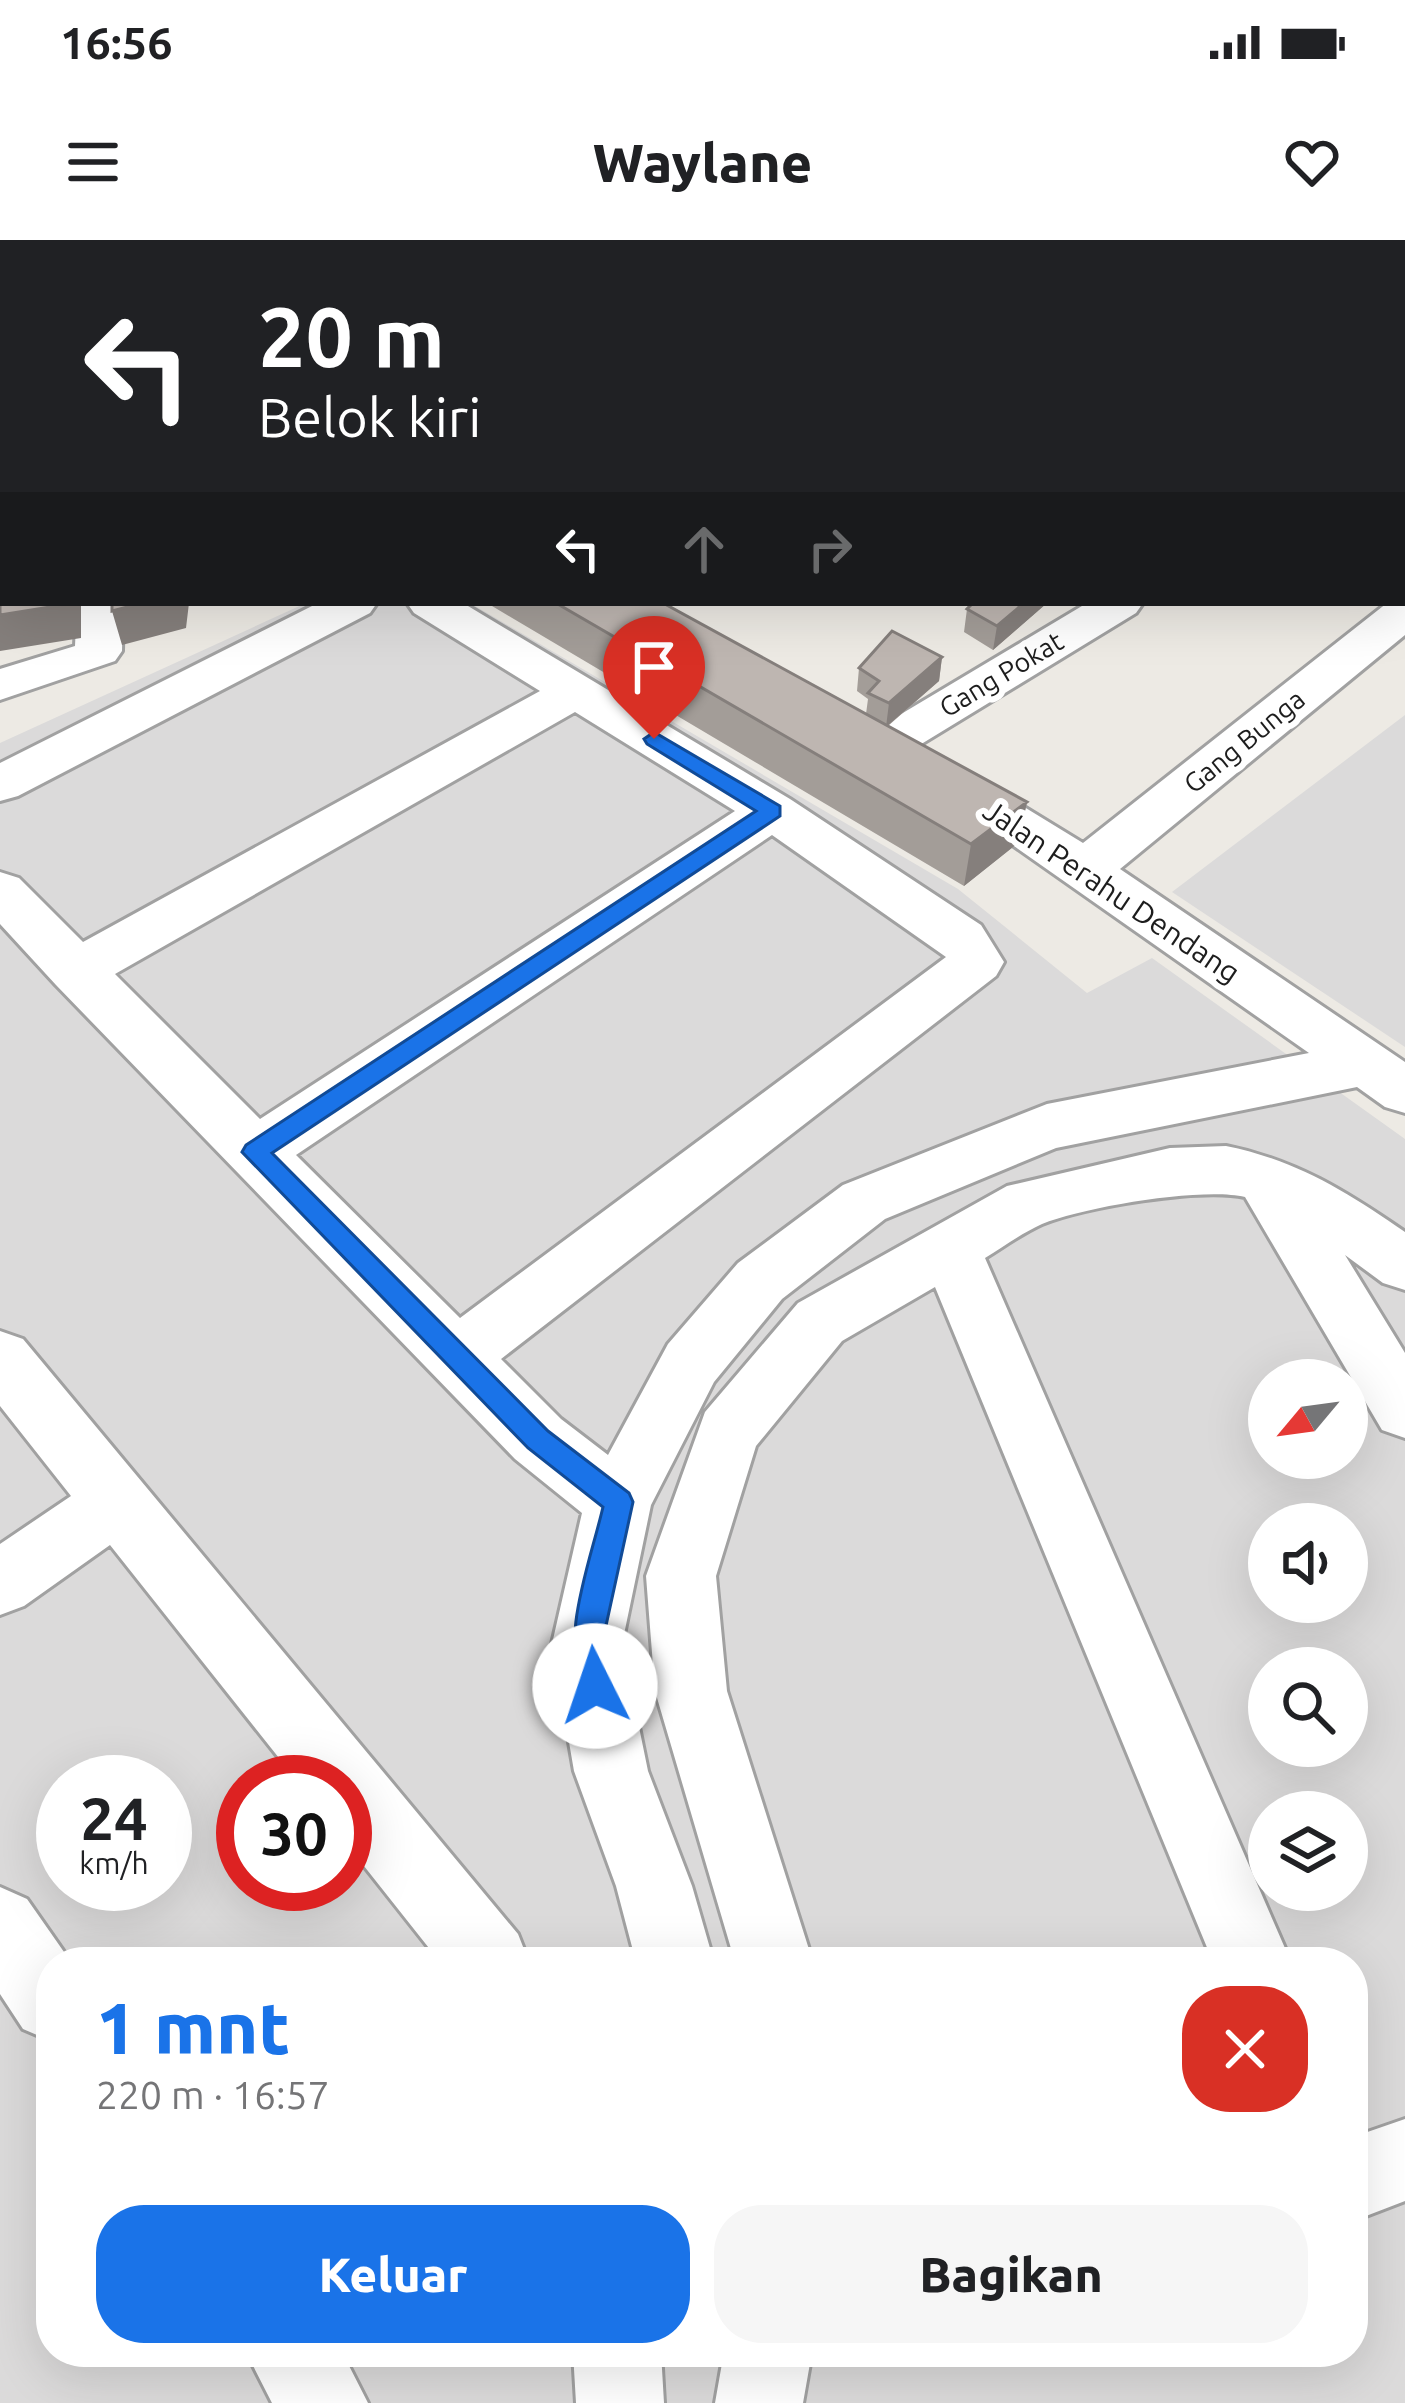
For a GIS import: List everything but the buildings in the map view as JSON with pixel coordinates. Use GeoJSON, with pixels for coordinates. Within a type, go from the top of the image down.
{"type":"FeatureCollection","features":[{"type":"Feature","properties":{"kind":"street"},"geometry":{"type":"LineString","coordinates":[[0,685],[91,657],[98,651],[100,606]]}},
{"type":"Feature","properties":{"kind":"street"},"geometry":{"type":"LineString","coordinates":[[0,784],[348,606]]}},
{"type":"Feature","properties":{"kind":"street"},"geometry":{"type":"LineString","coordinates":[[435,606],[772,811],[962,939],[976,956],[975,967],[457,1356]]}},
{"type":"Feature","properties":{"kind":"street"},"geometry":{"type":"LineString","coordinates":[[1032,654],[1074,606]]}},
{"type":"Feature","properties":{"kind":"street","name":"Gang Pokat"},"geometry":{"type":"LineString","coordinates":[[863,734],[1032,654],[1115,606]]}},
{"type":"Feature","properties":{"kind":"street","name":"Gang Bunga"},"geometry":{"type":"LineString","coordinates":[[1084,870],[1405,612]]}},
{"type":"Feature","properties":{"kind":"street"},"geometry":{"type":"LineString","coordinates":[[75,971],[576,692]]}},
{"type":"Feature","properties":{"kind":"street","name":"Jalan Perahu Dendang"},"geometry":{"type":"LineString","coordinates":[[863,734],[1012,820],[1385,1078]]}},
{"type":"Feature","properties":{"kind":"street"},"geometry":{"type":"LineString","coordinates":[[255,1152],[772,811]]}},
{"type":"Feature","properties":{"kind":"street"},"geometry":{"type":"LineString","coordinates":[[0,891],[538,1439],[618,1502]]}},
{"type":"Feature","properties":{"kind":"street"},"geometry":{"type":"LineString","coordinates":[[671,1947],[611,1771],[587,1644],[618,1502],[691,1363],[760,1281],[864,1202],[1047,1127],[1385,1078]]}},
{"type":"Feature","properties":{"kind":"street"},"geometry":{"type":"LineString","coordinates":[[769,1947],[691,1691],[681,1576],[728,1432],[820,1322],[1028,1203],[1170,1172],[1226,1169],[1265,1178],[1316,1203],[1405,1265]]}},
{"type":"Feature","properties":{"kind":"street"},"geometry":{"type":"LineString","coordinates":[[1265,1178],[1405,1410]]}},
{"type":"Feature","properties":{"kind":"street"},"geometry":{"type":"LineString","coordinates":[[949,1246],[1246,1947]]}},
{"type":"Feature","properties":{"kind":"street"},"geometry":{"type":"LineString","coordinates":[[0,1358],[323,1755]]}},
{"type":"Feature","properties":{"kind":"street"},"geometry":{"type":"LineString","coordinates":[[0,1583],[117,1502]]}},
{"type":"Feature","properties":{"kind":"street"},"geometry":{"type":"LineString","coordinates":[[372,1816],[478,1947]]}},
{"type":"Feature","properties":{"kind":"street"},"geometry":{"type":"LineString","coordinates":[[0,1926],[36,1979]]}},
{"type":"Feature","properties":{"kind":"street"},"geometry":{"type":"LineString","coordinates":[[300,2367],[324,2403]]}},
{"type":"Feature","properties":{"kind":"street"},"geometry":{"type":"LineString","coordinates":[[618,2367],[620,2403]]}},
{"type":"Feature","properties":{"kind":"street"},"geometry":{"type":"LineString","coordinates":[[759,2403],[765,2367]]}},
{"type":"Feature","properties":{"kind":"shaded area"},"geometry":{"type":"Polygon","coordinates":[[[299,606],[475,606],[958,889],[1087,993],[1152,958],[1405,1139],[1405,2403],[0,2403],[0,743],[299,606]]]}},
{"type":"Feature","properties":{"kind":"shaded area"},"geometry":{"type":"Polygon","coordinates":[[[1405,715],[1405,1047],[1172,892],[1405,715]]]}},
{"type":"Feature","properties":{"kind":"route"},"geometry":{"type":"LineString","coordinates":[[595,1686],[587,1644],[618,1502],[538,1439],[255,1152],[772,811],[654,739]]}}]}
